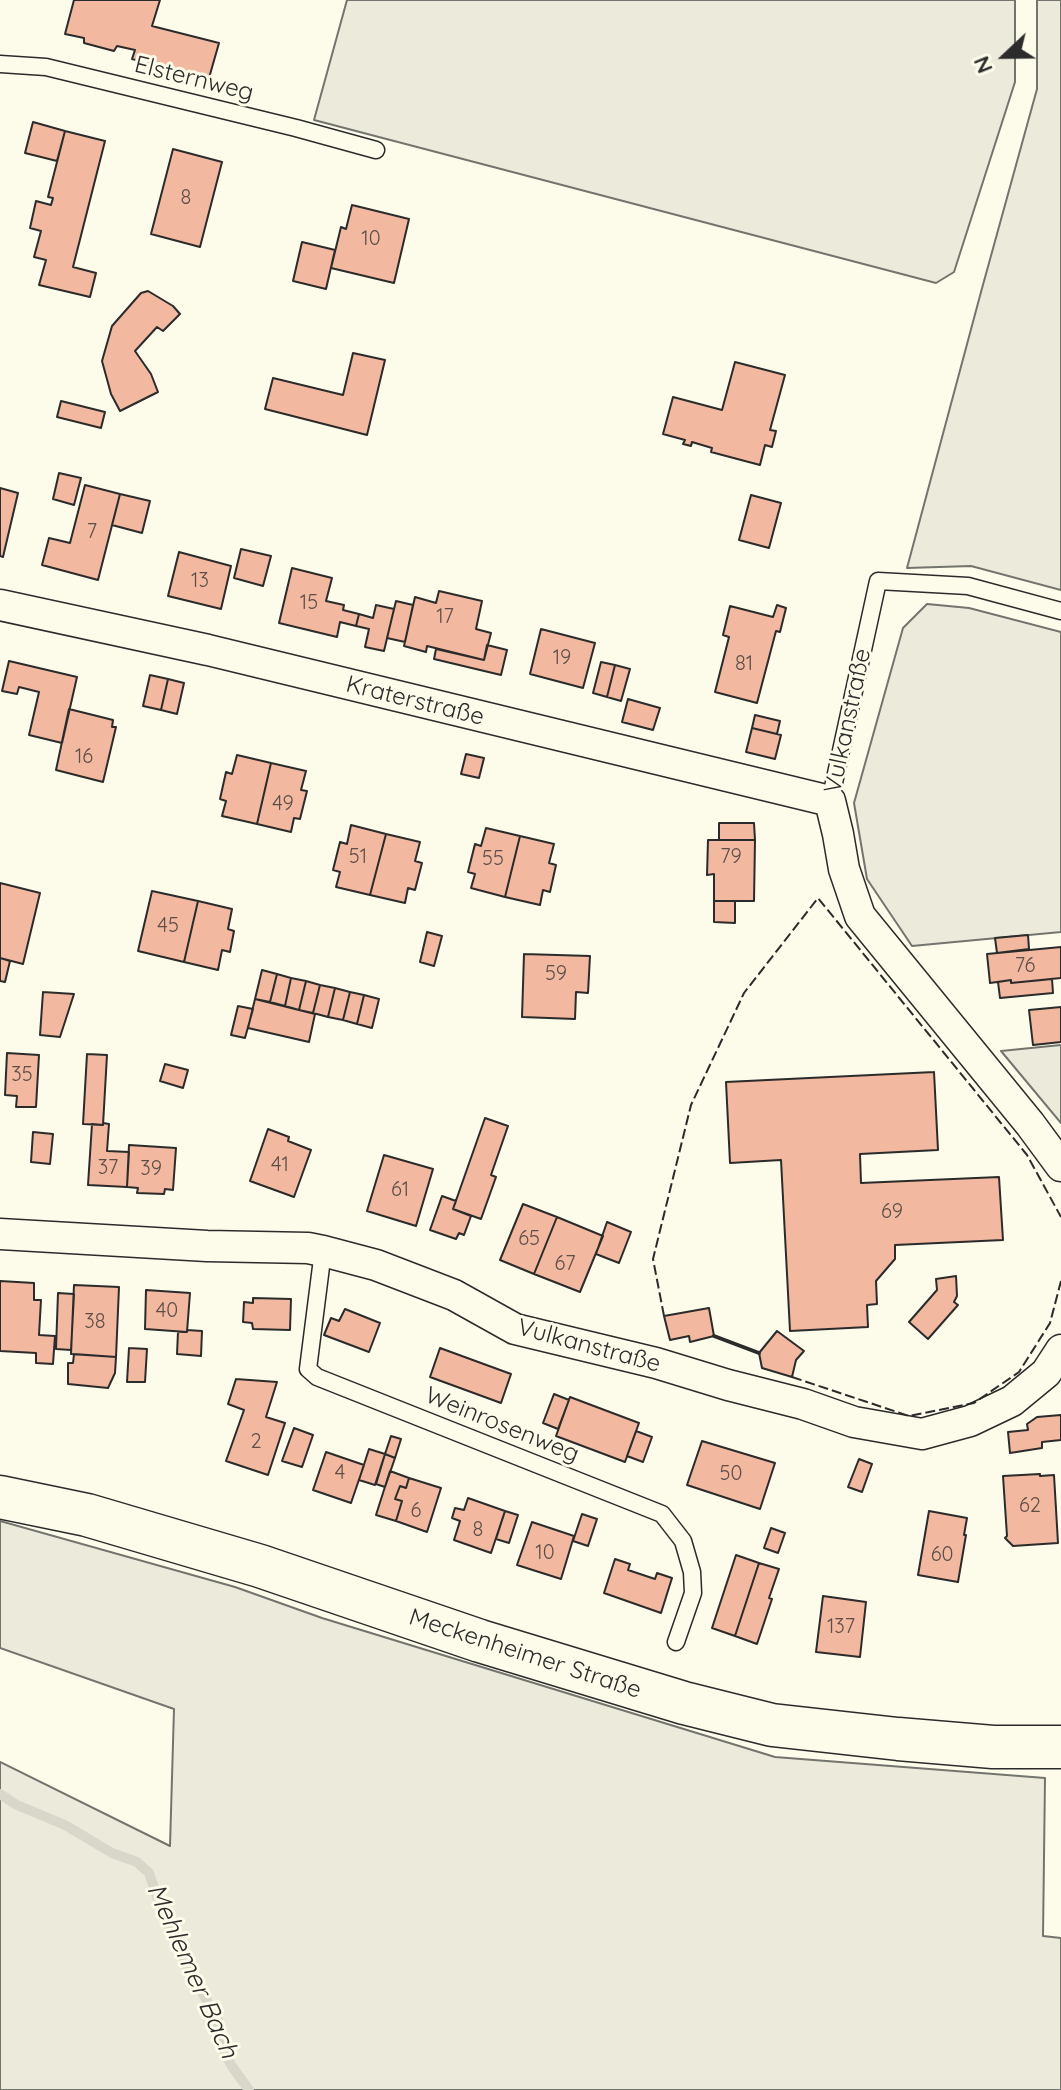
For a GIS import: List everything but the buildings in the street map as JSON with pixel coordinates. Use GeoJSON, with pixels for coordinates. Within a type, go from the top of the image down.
{"type":"FeatureCollection","features":[{"type":"Feature","properties":{"kind":"main road","name":"Meckenheimer Straße"},"geometry":{"type":"LineString","coordinates":[[0,1497],[87,1515],[260,1566],[494,1646],[684,1703],[772,1725],[993,1747],[1061,1747]]}},
{"type":"Feature","properties":{"kind":"street","name":"Kraterstraße"},"geometry":{"type":"LineString","coordinates":[[0,605],[208,650],[830,801]]}},
{"type":"Feature","properties":{"kind":"street","name":"Vulkanstraße"},"geometry":{"type":"LineString","coordinates":[[830,801],[844,869],[860,916],[1061,1166]]}},
{"type":"Feature","properties":{"kind":"street","name":"Vulkanstraße"},"geometry":{"type":"LineString","coordinates":[[0,1234],[323,1251],[376,1265],[454,1295],[515,1329],[656,1363],[803,1404],[854,1422],[922,1434],[970,1421],[1012,1401],[1046,1373],[1061,1350]]}},
{"type":"Feature","properties":{"kind":"lane","name":"Elsternweg"},"geometry":{"type":"LineString","coordinates":[[0,64],[46,67],[376,150]]}},
{"type":"Feature","properties":{"kind":"lane","name":"Vulkanstraße"},"geometry":{"type":"LineString","coordinates":[[830,801],[878,581],[968,586],[1061,611]]}},
{"type":"Feature","properties":{"kind":"lane","name":"Weinrosenweg"},"geometry":{"type":"LineString","coordinates":[[323,1251],[308,1369],[317,1377],[662,1514],[683,1541],[692,1572],[693,1593],[676,1642]]}},
{"type":"Feature","properties":{"kind":"shaded area"},"geometry":{"type":"Polygon","coordinates":[[[347,0],[1015,0],[1015,82],[954,272],[936,283],[314,120],[347,0]]]}},
{"type":"Feature","properties":{"kind":"shaded area"},"geometry":{"type":"Polygon","coordinates":[[[1037,0],[1061,0],[1061,590],[971,566],[907,568],[1037,89],[1037,0]]]}},
{"type":"Feature","properties":{"kind":"shaded area"},"geometry":{"type":"Polygon","coordinates":[[[927,604],[969,608],[1061,632],[1061,932],[912,946],[867,879],[854,803],[903,628],[927,604]]]}},
{"type":"Feature","properties":{"kind":"shaded area"},"geometry":{"type":"Polygon","coordinates":[[[1061,1045],[1061,1123],[1001,1051],[1061,1045]]]}},
{"type":"Feature","properties":{"kind":"shaded area"},"geometry":{"type":"Polygon","coordinates":[[[0,1521],[235,1587],[322,1618],[775,1757],[1045,1778],[1043,1936],[1061,1938],[1061,2090],[0,2090],[0,1762],[170,1846],[174,1709],[0,1648],[0,1521]]]}},
{"type":"Feature","properties":{"kind":"waterway","name":"Mehlemer Bach"},"geometry":{"type":"LineString","coordinates":[[0,1794],[17,1805],[65,1825],[112,1853],[137,1862],[149,1873],[162,1911],[189,1970],[218,2020],[219,2041],[249,2090]]}},
{"type":"Feature","properties":{"kind":"fence"},"geometry":{"type":"LineString","coordinates":[[664,1316],[653,1259],[691,1105],[744,993],[818,898],[1027,1155],[1061,1217]]}},
{"type":"Feature","properties":{"kind":"fence"},"geometry":{"type":"LineString","coordinates":[[792,1377],[909,1416],[974,1403],[1019,1372],[1050,1323],[1061,1281]]}},
{"type":"Feature","properties":{"kind":"wall"},"geometry":{"type":"LineString","coordinates":[[714,1336],[759,1353]]}}]}
